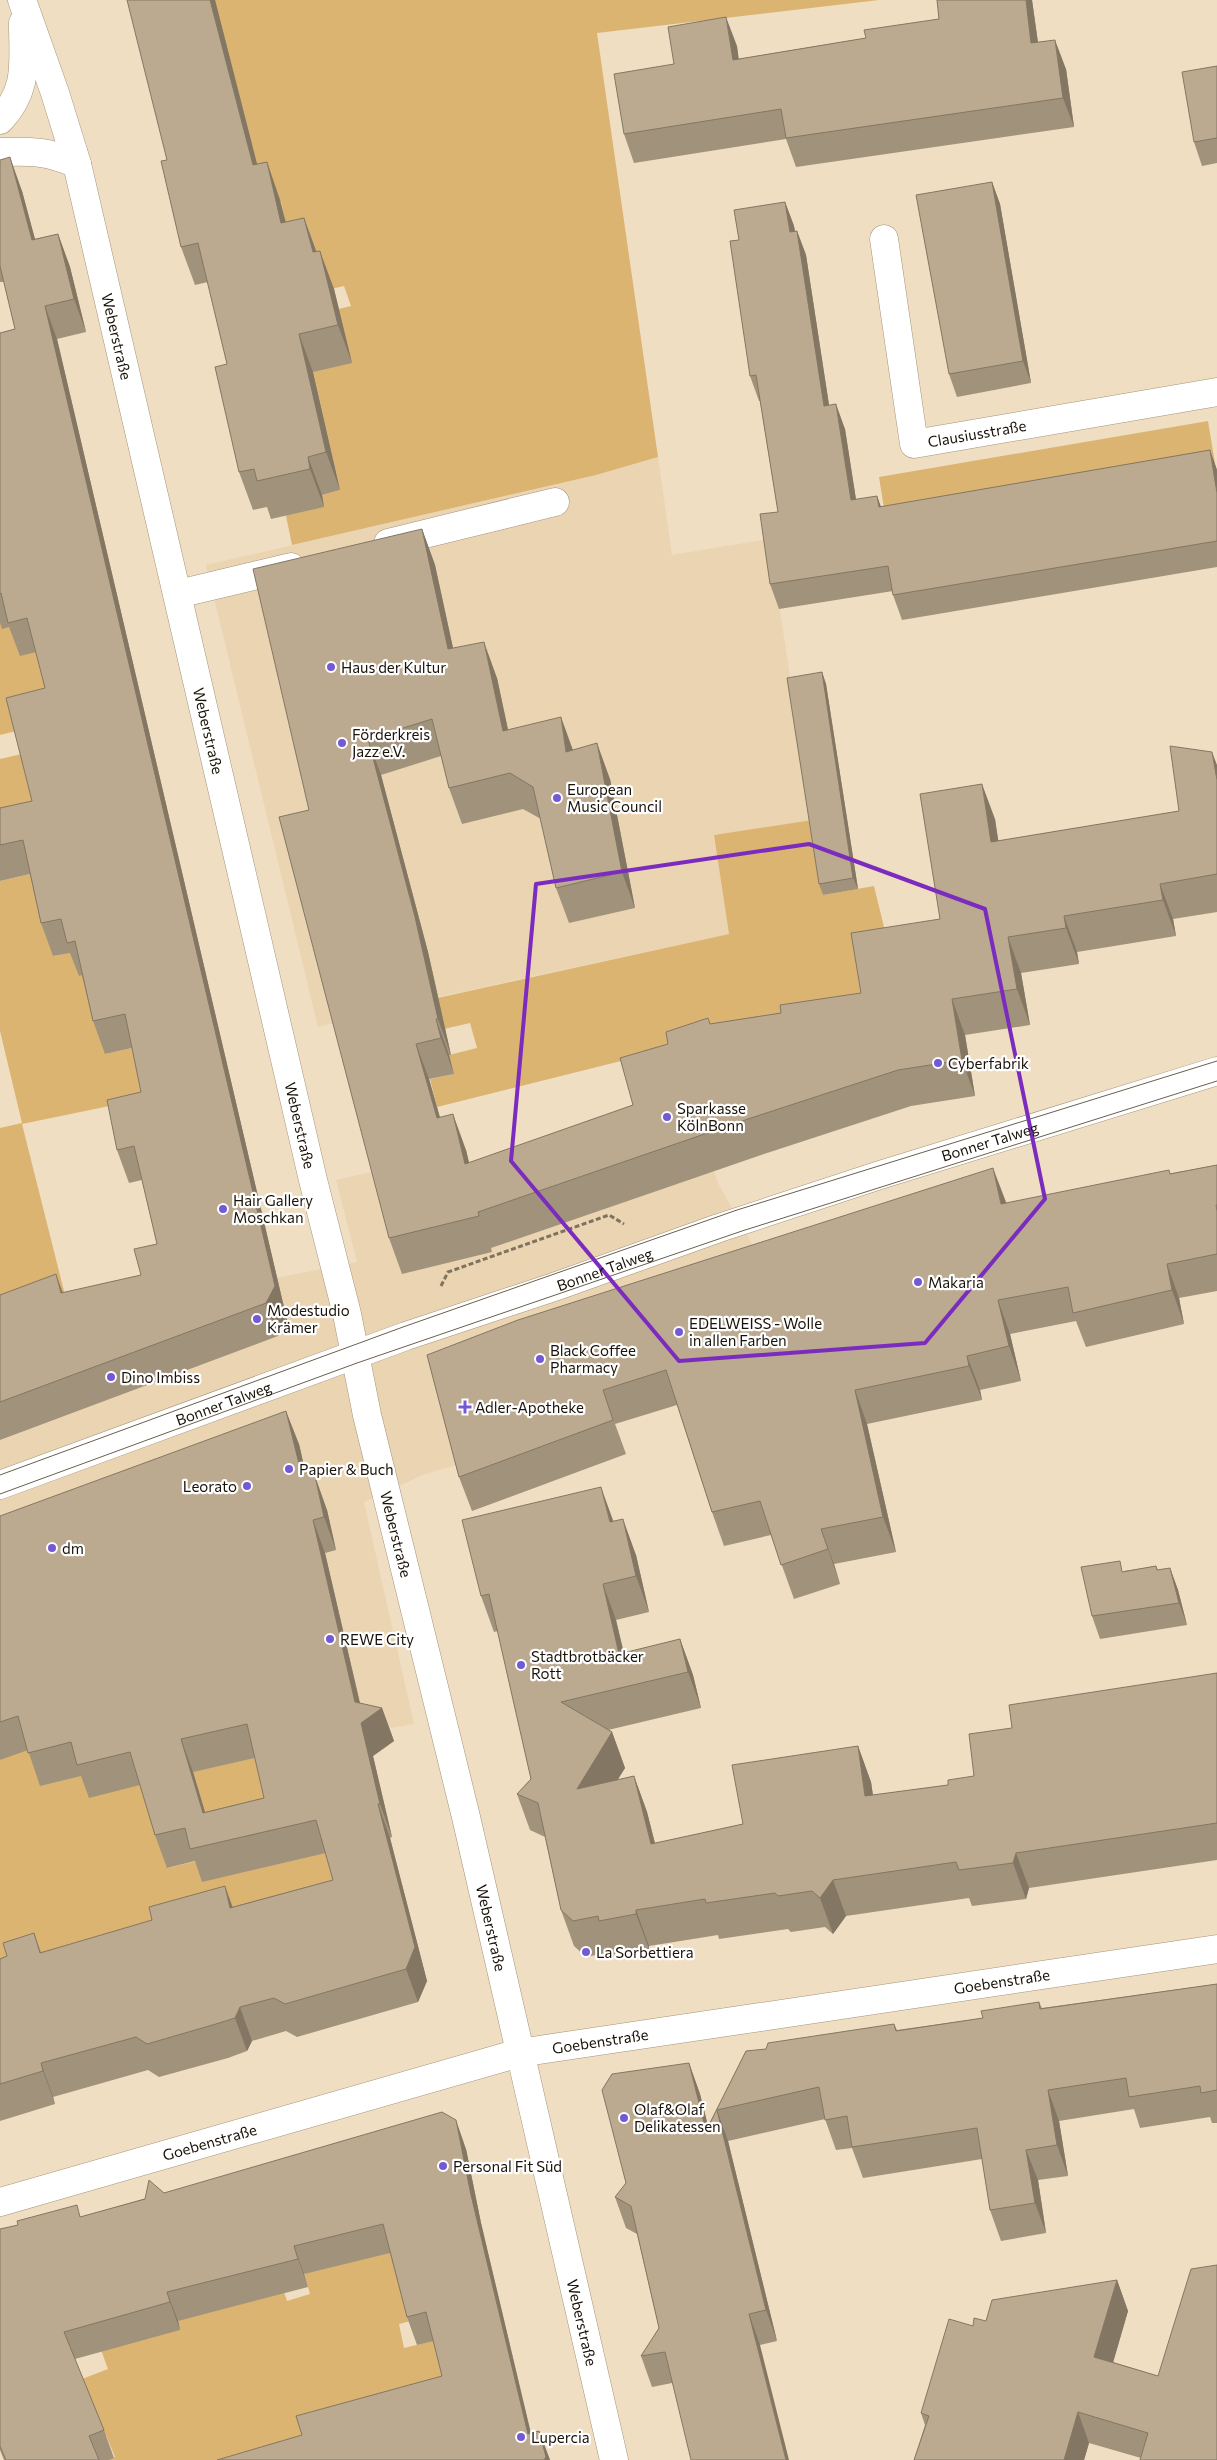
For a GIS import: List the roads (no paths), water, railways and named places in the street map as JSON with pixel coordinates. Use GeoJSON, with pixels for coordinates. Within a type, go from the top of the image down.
{"type":"FeatureCollection","features":[{"type":"Feature","properties":{"kind":"street"},"geometry":{"type":"LineString","coordinates":[[0,120],[13,106],[23,83],[23,3]]}},
{"type":"Feature","properties":{"kind":"street","name":"Weberstraße"},"geometry":{"type":"LineString","coordinates":[[23,3],[78,164],[355,1354],[367,1415],[468,1826],[614,2460]]}},
{"type":"Feature","properties":{"kind":"street"},"geometry":{"type":"LineString","coordinates":[[0,152],[28,151],[55,154],[78,164]]}},
{"type":"Feature","properties":{"kind":"street","name":"Clausiusstraße"},"geometry":{"type":"LineString","coordinates":[[884,239],[914,444],[1217,392]]}},
{"type":"Feature","properties":{"kind":"street"},"geometry":{"type":"LineString","coordinates":[[362,550],[555,502]]}},
{"type":"Feature","properties":{"kind":"street"},"geometry":{"type":"LineString","coordinates":[[178,594],[313,561]]}},
{"type":"Feature","properties":{"kind":"street","name":"Bonner Talweg"},"geometry":{"type":"LineString","coordinates":[[0,1485],[355,1354],[728,1225],[880,1175],[1217,1072]]}},
{"type":"Feature","properties":{"kind":"street","name":"Goebenstraße"},"geometry":{"type":"LineString","coordinates":[[0,2202],[519,2053],[1217,1948]]}},
{"type":"Feature","properties":{"kind":"tram line"},"geometry":{"type":"LineString","coordinates":[[0,1475],[403,1327],[737,1210],[1217,1061]]}},
{"type":"Feature","properties":{"kind":"tram line"},"geometry":{"type":"LineString","coordinates":[[0,1494],[357,1363],[742,1231],[1217,1081]]}},
{"type":"Feature","properties":{"kind":"place","name":"Haus der Kultur"},"geometry":{"type":"Point","coordinates":[331,667]}},
{"type":"Feature","properties":{"kind":"place","name":"Förderkreis Jazz e.V."},"geometry":{"type":"Point","coordinates":[342,743]}},
{"type":"Feature","properties":{"kind":"place","name":"European Music Council"},"geometry":{"type":"Point","coordinates":[557,798]}},
{"type":"Feature","properties":{"kind":"place","name":"Cyberfabrik"},"geometry":{"type":"Point","coordinates":[938,1063]}},
{"type":"Feature","properties":{"kind":"place","name":"Sparkasse KölnBonn"},"geometry":{"type":"Point","coordinates":[667,1117]}},
{"type":"Feature","properties":{"kind":"place","name":"Hair Gallery Moschkan"},"geometry":{"type":"Point","coordinates":[223,1209]}},
{"type":"Feature","properties":{"kind":"place","name":"Makaria"},"geometry":{"type":"Point","coordinates":[918,1282]}},
{"type":"Feature","properties":{"kind":"place","name":"Modestudio Krämer"},"geometry":{"type":"Point","coordinates":[257,1319]}},
{"type":"Feature","properties":{"kind":"place","name":"EDELWEISS - Wolle in allen Farben"},"geometry":{"type":"Point","coordinates":[679,1332]}},
{"type":"Feature","properties":{"kind":"place","name":"Black Coffee Pharmacy"},"geometry":{"type":"Point","coordinates":[540,1359]}},
{"type":"Feature","properties":{"kind":"place","name":"Dino Imbiss"},"geometry":{"type":"Point","coordinates":[111,1377]}},
{"type":"Feature","properties":{"kind":"place","name":"Adler-Apotheke"},"geometry":{"type":"Point","coordinates":[465,1407]}},
{"type":"Feature","properties":{"kind":"place","name":"Papier & Buch"},"geometry":{"type":"Point","coordinates":[289,1469]}},
{"type":"Feature","properties":{"kind":"place","name":"Leorato"},"geometry":{"type":"Point","coordinates":[247,1486]}},
{"type":"Feature","properties":{"kind":"place","name":"dm"},"geometry":{"type":"Point","coordinates":[52,1548]}},
{"type":"Feature","properties":{"kind":"place","name":"REWE City"},"geometry":{"type":"Point","coordinates":[330,1639]}},
{"type":"Feature","properties":{"kind":"place","name":"Stadtbrotbäcker Rott"},"geometry":{"type":"Point","coordinates":[521,1665]}},
{"type":"Feature","properties":{"kind":"place","name":"La Sorbettiera"},"geometry":{"type":"Point","coordinates":[586,1952]}},
{"type":"Feature","properties":{"kind":"place","name":"Olaf&Olaf Delikatessen"},"geometry":{"type":"Point","coordinates":[624,2118]}},
{"type":"Feature","properties":{"kind":"place","name":"Personal Fit Süd"},"geometry":{"type":"Point","coordinates":[443,2166]}},
{"type":"Feature","properties":{"kind":"place","name":"Lupercia"},"geometry":{"type":"Point","coordinates":[521,2437]}}]}
